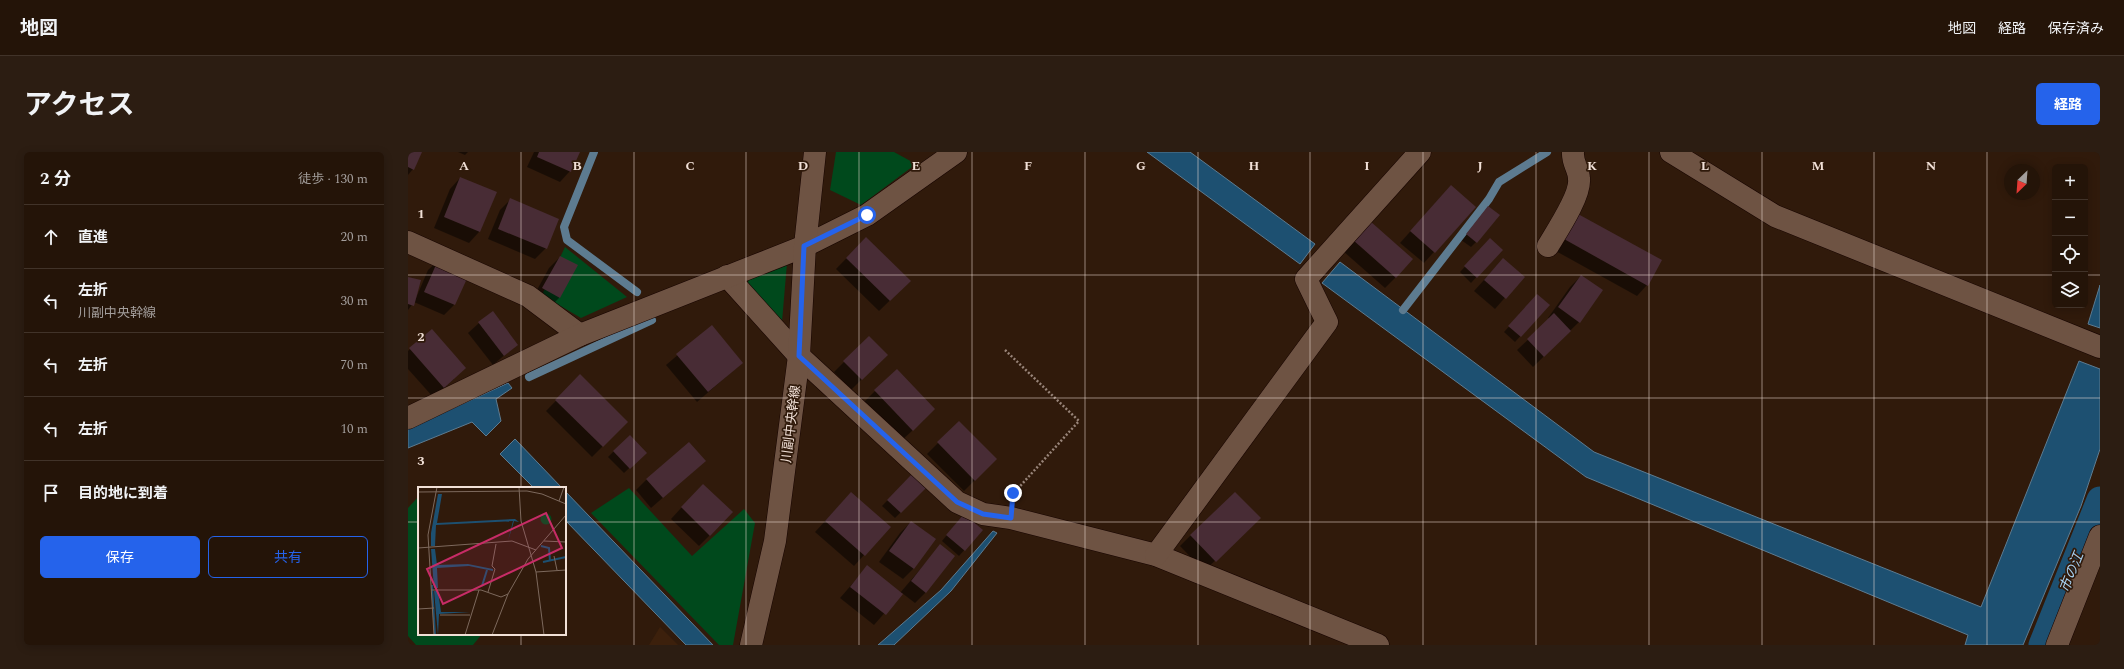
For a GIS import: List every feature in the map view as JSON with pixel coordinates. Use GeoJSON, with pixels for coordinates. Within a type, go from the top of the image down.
{"type":"FeatureCollection","features":[{"type":"Feature","properties":{"kind":"street","name":"川副中央幹線"},"geometry":{"type":"LineString","coordinates":[[751,645],[775,541],[799,356],[804,246],[815,152]]}},
{"type":"Feature","properties":{"kind":"street"},"geometry":{"type":"LineString","coordinates":[[408,418],[580,335],[804,246],[867,215],[956,152]]}},
{"type":"Feature","properties":{"kind":"street"},"geometry":{"type":"LineString","coordinates":[[1156,555],[1327,322],[1306,279],[1420,152]]}},
{"type":"Feature","properties":{"kind":"street"},"geometry":{"type":"LineString","coordinates":[[1548,246],[1574,200],[1579,179],[1572,160],[1573,152]]}},
{"type":"Feature","properties":{"kind":"street"},"geometry":{"type":"LineString","coordinates":[[1671,152],[1775,216],[2100,347]]}},
{"type":"Feature","properties":{"kind":"street"},"geometry":{"type":"LineString","coordinates":[[408,242],[528,296],[580,335]]}},
{"type":"Feature","properties":{"kind":"street"},"geometry":{"type":"LineString","coordinates":[[727,276],[799,356],[957,502],[983,514],[1011,518],[1156,555],[1378,645]]}},
{"type":"Feature","properties":{"kind":"street"},"geometry":{"type":"LineString","coordinates":[[2056,645],[2100,536]]}},
{"type":"Feature","properties":{"kind":"path"},"geometry":{"type":"LineString","coordinates":[[1005,350],[1079,421],[1013,493],[1011,518]]}},
{"type":"Feature","properties":{"kind":"shaded area"},"geometry":{"type":"Polygon","coordinates":[[[660,627],[678,645],[649,645],[660,627]]]}},
{"type":"Feature","properties":{"kind":"green space"},"geometry":{"type":"Polygon","coordinates":[[[836,152],[894,152],[916,164],[861,205],[830,190],[836,152]]]}},
{"type":"Feature","properties":{"kind":"green space"},"geometry":{"type":"Polygon","coordinates":[[[565,247],[627,297],[581,318],[542,295],[565,247]]]}},
{"type":"Feature","properties":{"kind":"green space"},"geometry":{"type":"Polygon","coordinates":[[[787,263],[782,322],[747,287],[749,278],[787,263]]]}},
{"type":"Feature","properties":{"kind":"green space"},"geometry":{"type":"Polygon","coordinates":[[[629,488],[692,556],[744,509],[755,523],[733,645],[719,645],[591,513],[629,488]]]}},
{"type":"Feature","properties":{"kind":"green space"},"geometry":{"type":"Polygon","coordinates":[[[418,497],[418,635],[481,635],[473,645],[416,645],[408,636],[408,508],[418,497]]]}},
{"type":"Feature","properties":{"kind":"water"},"geometry":{"type":"Polygon","coordinates":[[[1147,152],[1190,152],[1315,244],[1300,264],[1147,152]]]}},
{"type":"Feature","properties":{"kind":"water"},"geometry":{"type":"Polygon","coordinates":[[[1340,262],[1594,452],[1981,607],[2079,361],[2100,369],[2100,449],[2081,506],[2023,645],[1965,645],[1968,635],[1586,477],[1322,283],[1340,262]]]}},
{"type":"Feature","properties":{"kind":"water"},"geometry":{"type":"Polygon","coordinates":[[[2100,285],[2100,328],[2088,324],[2100,285]]]}},
{"type":"Feature","properties":{"kind":"water"},"geometry":{"type":"Polygon","coordinates":[[[508,383],[512,388],[496,399],[501,421],[486,436],[472,422],[408,448],[408,429],[508,383]]]}},
{"type":"Feature","properties":{"kind":"water"},"geometry":{"type":"Polygon","coordinates":[[[515,439],[561,487],[533,487],[500,454],[515,439]]]}},
{"type":"Feature","properties":{"kind":"water"},"geometry":{"type":"Polygon","coordinates":[[[566,492],[713,645],[686,645],[566,521],[566,492]]]}},
{"type":"Feature","properties":{"kind":"water"},"geometry":{"type":"Polygon","coordinates":[[[993,531],[997,533],[951,591],[894,645],[878,645],[941,590],[993,531]]]}},
{"type":"Feature","properties":{"kind":"building"},"geometry":{"type":"Polygon","coordinates":[[[408,152],[422,152],[414,170],[408,167],[408,152]]]}},
{"type":"Feature","properties":{"kind":"building"},"geometry":{"type":"Polygon","coordinates":[[[539,152],[580,152],[571,172],[537,157],[539,152]]]}},
{"type":"Feature","properties":{"kind":"building"},"geometry":{"type":"Polygon","coordinates":[[[460,177],[497,192],[480,232],[444,217],[460,177]]]}},
{"type":"Feature","properties":{"kind":"building"},"geometry":{"type":"Polygon","coordinates":[[[1451,185],[1476,207],[1435,253],[1410,231],[1451,185]]]}},
{"type":"Feature","properties":{"kind":"building"},"geometry":{"type":"Polygon","coordinates":[[[510,198],[559,219],[547,249],[498,229],[510,198]]]}},
{"type":"Feature","properties":{"kind":"building"},"geometry":{"type":"Polygon","coordinates":[[[1488,206],[1500,215],[1477,243],[1466,234],[1488,206]]]}},
{"type":"Feature","properties":{"kind":"building"},"geometry":{"type":"Polygon","coordinates":[[[1578,214],[1662,260],[1648,286],[1564,239],[1578,214]]]}},
{"type":"Feature","properties":{"kind":"building"},"geometry":{"type":"Polygon","coordinates":[[[1370,221],[1413,259],[1396,278],[1353,240],[1370,221]]]}},
{"type":"Feature","properties":{"kind":"building"},"geometry":{"type":"Polygon","coordinates":[[[866,237],[911,281],[890,301],[846,258],[866,237]]]}},
{"type":"Feature","properties":{"kind":"building"},"geometry":{"type":"Polygon","coordinates":[[[1490,238],[1503,250],[1477,278],[1464,266],[1490,238]]]}},
{"type":"Feature","properties":{"kind":"building"},"geometry":{"type":"Polygon","coordinates":[[[560,256],[578,265],[560,298],[542,288],[560,256]]]}},
{"type":"Feature","properties":{"kind":"building"},"geometry":{"type":"Polygon","coordinates":[[[439,258],[470,272],[455,305],[424,292],[439,258]]]}},
{"type":"Feature","properties":{"kind":"building"},"geometry":{"type":"Polygon","coordinates":[[[1503,258],[1525,277],[1506,299],[1484,280],[1503,258]]]}},
{"type":"Feature","properties":{"kind":"building"},"geometry":{"type":"Polygon","coordinates":[[[1581,275],[1603,290],[1580,323],[1558,307],[1581,275]]]}},
{"type":"Feature","properties":{"kind":"building"},"geometry":{"type":"Polygon","coordinates":[[[408,277],[421,280],[414,306],[408,304],[408,277]]]}},
{"type":"Feature","properties":{"kind":"building"},"geometry":{"type":"Polygon","coordinates":[[[1537,294],[1550,305],[1521,337],[1508,326],[1537,294]]]}},
{"type":"Feature","properties":{"kind":"building"},"geometry":{"type":"Polygon","coordinates":[[[493,311],[518,345],[504,356],[478,322],[493,311]]]}},
{"type":"Feature","properties":{"kind":"building"},"geometry":{"type":"Polygon","coordinates":[[[1554,313],[1571,331],[1544,357],[1527,339],[1554,313]]]}},
{"type":"Feature","properties":{"kind":"building"},"geometry":{"type":"Polygon","coordinates":[[[712,325],[743,363],[708,392],[676,354],[712,325]]]}},
{"type":"Feature","properties":{"kind":"building"},"geometry":{"type":"Polygon","coordinates":[[[432,329],[466,368],[444,388],[409,348],[432,329]]]}},
{"type":"Feature","properties":{"kind":"building"},"geometry":{"type":"Polygon","coordinates":[[[869,336],[888,355],[862,380],[843,361],[869,336]]]}},
{"type":"Feature","properties":{"kind":"building"},"geometry":{"type":"Polygon","coordinates":[[[897,369],[935,409],[913,431],[874,390],[897,369]]]}},
{"type":"Feature","properties":{"kind":"building"},"geometry":{"type":"Polygon","coordinates":[[[580,374],[628,422],[603,447],[555,400],[580,374]]]}},
{"type":"Feature","properties":{"kind":"building"},"geometry":{"type":"Polygon","coordinates":[[[959,421],[997,459],[975,481],[937,442],[959,421]]]}},
{"type":"Feature","properties":{"kind":"building"},"geometry":{"type":"Polygon","coordinates":[[[630,435],[647,453],[630,469],[613,451],[630,435]]]}},
{"type":"Feature","properties":{"kind":"building"},"geometry":{"type":"Polygon","coordinates":[[[689,442],[706,461],[663,498],[646,479],[689,442]]]}},
{"type":"Feature","properties":{"kind":"building"},"geometry":{"type":"Polygon","coordinates":[[[912,474],[926,488],[901,513],[887,500],[912,474]]]}},
{"type":"Feature","properties":{"kind":"building"},"geometry":{"type":"Polygon","coordinates":[[[703,484],[733,512],[710,536],[681,507],[703,484]]]}},
{"type":"Feature","properties":{"kind":"building"},"geometry":{"type":"Polygon","coordinates":[[[851,492],[891,527],[865,556],[825,521],[851,492]]]}},
{"type":"Feature","properties":{"kind":"building"},"geometry":{"type":"Polygon","coordinates":[[[1235,492],[1261,518],[1216,562],[1190,535],[1235,492]]]}},
{"type":"Feature","properties":{"kind":"building"},"geometry":{"type":"Polygon","coordinates":[[[964,514],[983,530],[965,551],[946,535],[964,514]]]}},
{"type":"Feature","properties":{"kind":"building"},"geometry":{"type":"Polygon","coordinates":[[[911,521],[936,539],[914,569],[889,551],[911,521]]]}},
{"type":"Feature","properties":{"kind":"building"},"geometry":{"type":"Polygon","coordinates":[[[940,544],[955,556],[926,593],[911,581],[940,544]]]}},
{"type":"Feature","properties":{"kind":"building"},"geometry":{"type":"Polygon","coordinates":[[[867,565],[903,594],[886,615],[850,587],[867,565]]]}},
{"type":"Feature","properties":{"kind":"waterway"},"geometry":{"type":"LineString","coordinates":[[594,152],[564,227],[567,240],[637,292]]}},
{"type":"Feature","properties":{"kind":"waterway"},"geometry":{"type":"LineString","coordinates":[[1403,310],[1489,199],[1499,182],[1547,152]]}},
{"type":"Feature","properties":{"kind":"waterway"},"geometry":{"type":"LineString","coordinates":[[529,377],[652,320]]}},
{"type":"Feature","properties":{"kind":"waterway","name":"市の江"},"geometry":{"type":"LineString","coordinates":[[2042,645],[2100,500]]}},
{"type":"Feature","properties":{"kind":"route"},"geometry":{"type":"LineString","coordinates":[[867,215],[804,246],[799,356],[957,502],[983,514],[1011,518],[1013,493]]}}]}
